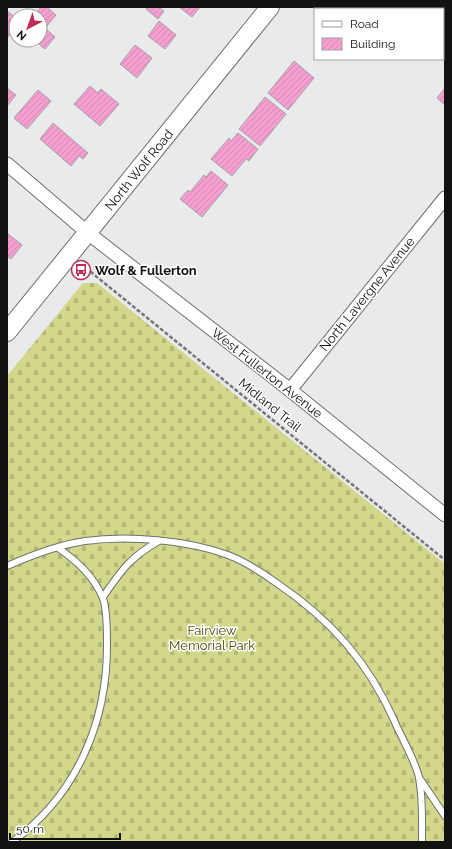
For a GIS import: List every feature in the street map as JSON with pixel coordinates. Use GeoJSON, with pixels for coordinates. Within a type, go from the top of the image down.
{"type":"FeatureCollection","features":[{"type":"Feature","properties":{"kind":"main road","name":"North Wolf Road"},"geometry":{"type":"LineString","coordinates":[[7,332],[270,7]]}},
{"type":"Feature","properties":{"kind":"street","name":"West Fullerton Avenue"},"geometry":{"type":"LineString","coordinates":[[7,164],[88,233],[290,390],[445,515]]}},
{"type":"Feature","properties":{"kind":"street","name":"North Lavergne Avenue"},"geometry":{"type":"LineString","coordinates":[[290,390],[445,198]]}},
{"type":"Feature","properties":{"kind":"lane"},"geometry":{"type":"LineString","coordinates":[[7,566],[33,554],[84,541],[116,539],[159,541],[200,547],[229,556],[262,573],[298,598],[325,620],[349,646],[370,673],[386,704],[419,777],[445,816]]}},
{"type":"Feature","properties":{"kind":"lane"},"geometry":{"type":"LineString","coordinates":[[103,597],[122,569],[141,551],[159,541]]}},
{"type":"Feature","properties":{"kind":"lane"},"geometry":{"type":"LineString","coordinates":[[12,842],[49,810],[67,788],[80,765],[92,735],[102,700],[107,665],[107,632],[103,597],[91,578],[75,559],[58,548]]}},
{"type":"Feature","properties":{"kind":"lane"},"geometry":{"type":"LineString","coordinates":[[419,777],[422,842]]}},
{"type":"Feature","properties":{"kind":"path","name":"Midland Trail"},"geometry":{"type":"LineString","coordinates":[[84,266],[445,560]]}},
{"type":"Feature","properties":{"kind":"green space","name":"Fairview Memorial Park"},"geometry":{"type":"Polygon","coordinates":[[[83,283],[97,283],[445,564],[445,842],[7,842],[7,376],[83,283]]]}},
{"type":"Feature","properties":{"kind":"building"},"geometry":{"type":"Polygon","coordinates":[[[47,7],[56,15],[48,25],[48,8],[40,8],[47,7]]]}},
{"type":"Feature","properties":{"kind":"building"},"geometry":{"type":"Polygon","coordinates":[[[147,7],[159,7],[164,11],[158,19],[146,9],[147,7]]]}},
{"type":"Feature","properties":{"kind":"building"},"geometry":{"type":"Polygon","coordinates":[[[179,7],[200,7],[192,17],[179,7]]]}},
{"type":"Feature","properties":{"kind":"building"},"geometry":{"type":"Polygon","coordinates":[[[339,7],[368,7],[367,8],[338,8],[339,7]]]}},
{"type":"Feature","properties":{"kind":"building"},"geometry":{"type":"Polygon","coordinates":[[[7,11],[8,37],[7,38],[7,11]]]}},
{"type":"Feature","properties":{"kind":"building"},"geometry":{"type":"Polygon","coordinates":[[[159,21],[176,35],[165,49],[148,36],[159,21]]]}},
{"type":"Feature","properties":{"kind":"building"},"geometry":{"type":"Polygon","coordinates":[[[48,31],[55,37],[48,45],[48,31]]]}},
{"type":"Feature","properties":{"kind":"building"},"geometry":{"type":"Polygon","coordinates":[[[135,45],[152,58],[137,78],[120,64],[135,45]]]}},
{"type":"Feature","properties":{"kind":"building"},"geometry":{"type":"Polygon","coordinates":[[[294,61],[314,78],[288,110],[268,93],[294,61]]]}},
{"type":"Feature","properties":{"kind":"building"},"geometry":{"type":"Polygon","coordinates":[[[90,86],[98,93],[101,89],[119,104],[100,126],[74,104],[90,86]]]}},
{"type":"Feature","properties":{"kind":"building"},"geometry":{"type":"Polygon","coordinates":[[[7,88],[16,95],[7,106],[7,88]]]}},
{"type":"Feature","properties":{"kind":"building"},"geometry":{"type":"Polygon","coordinates":[[[445,88],[445,105],[437,98],[445,88]]]}},
{"type":"Feature","properties":{"kind":"building"},"geometry":{"type":"Polygon","coordinates":[[[38,90],[51,101],[27,129],[14,118],[38,90]]]}},
{"type":"Feature","properties":{"kind":"building"},"geometry":{"type":"Polygon","coordinates":[[[265,97],[286,114],[260,146],[239,129],[265,97]]]}},
{"type":"Feature","properties":{"kind":"building"},"geometry":{"type":"Polygon","coordinates":[[[53,123],[88,153],[83,159],[79,156],[71,166],[40,139],[53,123]]]}},
{"type":"Feature","properties":{"kind":"building"},"geometry":{"type":"Polygon","coordinates":[[[238,133],[258,149],[249,161],[246,159],[232,176],[211,159],[229,138],[231,141],[238,133]]]}},
{"type":"Feature","properties":{"kind":"building"},"geometry":{"type":"Polygon","coordinates":[[[211,171],[228,185],[202,217],[180,199],[188,190],[190,192],[204,175],[206,177],[211,171]]]}},
{"type":"Feature","properties":{"kind":"building"},"geometry":{"type":"Polygon","coordinates":[[[7,233],[22,245],[11,259],[7,256],[7,233]]]}},
{"type":"Feature","properties":{"kind":"place","name":"Wolf & Fullerton"},"geometry":{"type":"Point","coordinates":[81,270]}}]}
